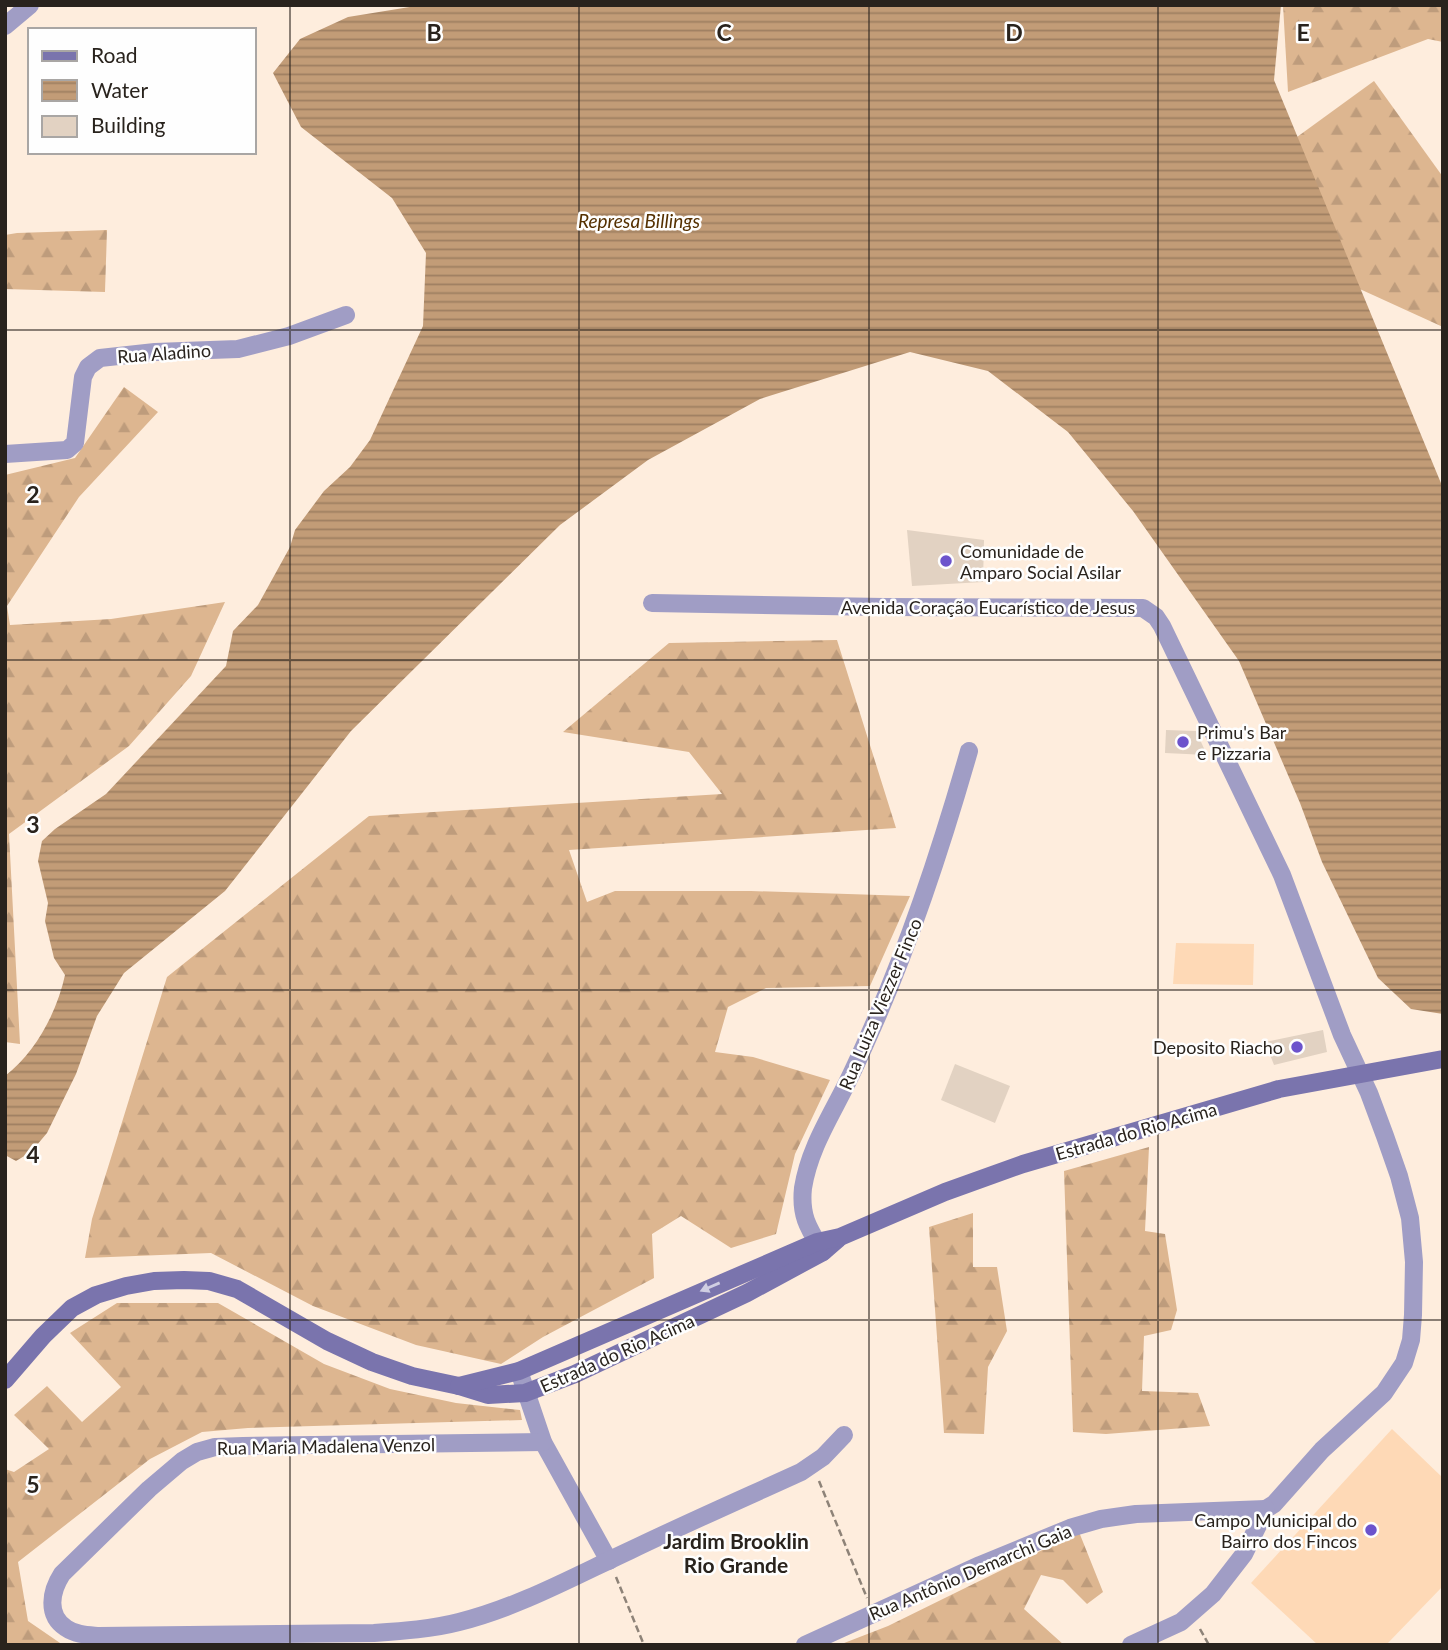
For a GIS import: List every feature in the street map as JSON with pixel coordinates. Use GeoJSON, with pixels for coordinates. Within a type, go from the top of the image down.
{"type":"FeatureCollection","features":[{"type":"Feature","properties":{"kind":"main road","name":"Estrada do Rio Acima"},"geometry":{"type":"LineString","coordinates":[[5,1380],[43,1336],[72,1308],[96,1295],[126,1286],[153,1281],[184,1280],[209,1282],[237,1289],[327,1341],[372,1362],[412,1376],[488,1395],[525,1393],[575,1374],[701,1315],[820,1247],[944,1192],[1023,1164],[1279,1090],[1443,1059]]}},
{"type":"Feature","properties":{"kind":"main road","name":"Estrada do Rio Acima"},"geometry":{"type":"LineString","coordinates":[[459,1386],[519,1371],[820,1247]]}},
{"type":"Feature","properties":{"kind":"street"},"geometry":{"type":"LineString","coordinates":[[5,26],[30,5]]}},
{"type":"Feature","properties":{"kind":"street","name":"Rua Aladino"},"geometry":{"type":"LineString","coordinates":[[5,454],[67,450],[75,443],[83,377],[88,367],[100,358],[155,352],[238,349],[289,336],[346,315]]}},
{"type":"Feature","properties":{"kind":"street","name":"Avenida Coração Eucarístico de Jesus"},"geometry":{"type":"LineString","coordinates":[[652,603],[884,607],[1135,606],[1149,611],[1162,626],[1282,875],[1342,1035],[1360,1073]]}},
{"type":"Feature","properties":{"kind":"street","name":"Rua Luiza Viezzer Finco"},"geometry":{"type":"LineString","coordinates":[[820,1247],[806,1225],[802,1208],[807,1168],[819,1136],[847,1083],[901,961],[940,855],[969,751]]}},
{"type":"Feature","properties":{"kind":"street"},"geometry":{"type":"LineString","coordinates":[[1131,1645],[1181,1622],[1213,1594],[1244,1554],[1266,1509],[1274,1504],[1322,1450],[1384,1393],[1404,1363],[1411,1340],[1414,1262],[1410,1218],[1399,1176],[1360,1073]]}},
{"type":"Feature","properties":{"kind":"street"},"geometry":{"type":"LineString","coordinates":[[519,1371],[543,1442],[609,1561]]}},
{"type":"Feature","properties":{"kind":"street","name":"Rua Maria Madalena Venzol"},"geometry":{"type":"LineString","coordinates":[[543,1442],[243,1446],[215,1447],[197,1452],[164,1475],[62,1574],[51,1597],[54,1611],[66,1629],[82,1634],[262,1639],[416,1630],[458,1622],[552,1588],[813,1465],[844,1435]]}},
{"type":"Feature","properties":{"kind":"street","name":"Rua Antônio Demarchi Gaia"},"geometry":{"type":"LineString","coordinates":[[805,1645],[980,1564],[1080,1525],[1136,1514],[1266,1509]]}},
{"type":"Feature","properties":{"kind":"path"},"geometry":{"type":"LineString","coordinates":[[813,1465],[869,1600]]}},
{"type":"Feature","properties":{"kind":"path"},"geometry":{"type":"LineString","coordinates":[[609,1561],[643,1645]]}},
{"type":"Feature","properties":{"kind":"green space"},"geometry":{"type":"Polygon","coordinates":[[[1283,5],[1443,5],[1443,42],[1428,39],[1288,92],[1283,5]]]}},
{"type":"Feature","properties":{"kind":"green space"},"geometry":{"type":"Polygon","coordinates":[[[1374,81],[1443,177],[1443,327],[1351,285],[1297,137],[1374,81]]]}},
{"type":"Feature","properties":{"kind":"green space"},"geometry":{"type":"Polygon","coordinates":[[[107,230],[105,292],[5,289],[5,235],[107,230]]]}},
{"type":"Feature","properties":{"kind":"green space"},"geometry":{"type":"Polygon","coordinates":[[[124,387],[158,412],[79,497],[7,606],[10,625],[111,619],[225,602],[191,676],[129,746],[9,834],[20,1044],[5,1042],[5,475],[75,458],[124,387]]]}},
{"type":"Feature","properties":{"kind":"green space"},"geometry":{"type":"Polygon","coordinates":[[[837,640],[896,828],[569,850],[587,902],[615,891],[751,891],[910,896],[870,986],[766,988],[728,1007],[715,1052],[753,1057],[830,1080],[795,1154],[776,1234],[731,1248],[681,1216],[652,1234],[654,1278],[543,1337],[501,1364],[416,1345],[313,1306],[211,1253],[85,1258],[92,1219],[167,977],[369,816],[722,794],[689,752],[563,732],[669,643],[837,640]]]}},
{"type":"Feature","properties":{"kind":"green space"},"geometry":{"type":"Polygon","coordinates":[[[1149,1147],[1145,1231],[1165,1234],[1177,1310],[1171,1330],[1144,1336],[1142,1391],[1198,1393],[1210,1426],[1106,1434],[1073,1432],[1064,1171],[1149,1147]]]}},
{"type":"Feature","properties":{"kind":"green space"},"geometry":{"type":"Polygon","coordinates":[[[973,1213],[973,1267],[997,1267],[1007,1331],[988,1367],[984,1434],[944,1433],[929,1227],[973,1213]]]}},
{"type":"Feature","properties":{"kind":"green space"},"geometry":{"type":"Polygon","coordinates":[[[117,1303],[218,1303],[324,1364],[390,1389],[456,1403],[520,1410],[522,1420],[248,1428],[202,1432],[150,1459],[18,1562],[28,1621],[63,1645],[5,1645],[5,1469],[14,1472],[49,1449],[14,1415],[47,1386],[82,1422],[121,1387],[70,1333],[117,1303]]]}},
{"type":"Feature","properties":{"kind":"green space"},"geometry":{"type":"Polygon","coordinates":[[[1079,1532],[1103,1592],[1087,1604],[1063,1580],[1041,1575],[1024,1609],[1064,1645],[839,1645],[888,1626],[1079,1532]]]}},
{"type":"Feature","properties":{"kind":"shaded area"},"geometry":{"type":"Polygon","coordinates":[[[1176,943],[1254,944],[1253,985],[1173,984],[1176,943]]]}},
{"type":"Feature","properties":{"kind":"shaded area","name":"Campo Municipal do Bairro dos Fincos"},"geometry":{"type":"Polygon","coordinates":[[[1392,1429],[1443,1478],[1443,1586],[1386,1645],[1318,1645],[1251,1583],[1392,1429]]]}},
{"type":"Feature","properties":{"kind":"water","name":"Represa Billings"},"geometry":{"type":"Polygon","coordinates":[[[422,5],[1281,5],[1274,80],[1443,488],[1443,1014],[1411,1009],[1378,978],[1322,862],[1300,803],[1239,661],[1133,511],[1068,432],[988,371],[910,352],[760,399],[648,460],[560,525],[351,731],[225,891],[124,973],[97,1016],[76,1074],[47,1133],[31,1152],[16,1161],[5,1155],[5,1076],[26,1055],[44,1030],[57,1003],[65,975],[54,958],[45,921],[48,903],[38,861],[42,841],[106,794],[226,666],[233,631],[258,605],[290,547],[295,530],[324,491],[350,467],[370,440],[423,326],[426,253],[392,198],[301,127],[273,73],[300,39],[348,17],[422,5]]]}},
{"type":"Feature","properties":{"kind":"building","name":"Comunidade de Amparo Social Asilar"},"geometry":{"type":"Polygon","coordinates":[[[907,530],[984,540],[983,582],[912,586],[907,530]]]}},
{"type":"Feature","properties":{"kind":"building","name":"Primu's Bar e Pizzaria"},"geometry":{"type":"Polygon","coordinates":[[[1166,730],[1196,731],[1207,755],[1165,753],[1166,730]]]}},
{"type":"Feature","properties":{"kind":"building","name":"Deposito Riacho"},"geometry":{"type":"Polygon","coordinates":[[[1323,1030],[1327,1052],[1274,1065],[1265,1042],[1323,1030]]]}},
{"type":"Feature","properties":{"kind":"building"},"geometry":{"type":"Polygon","coordinates":[[[955,1064],[1010,1086],[995,1123],[941,1100],[955,1064]]]}},
{"type":"Feature","properties":{"kind":"place","name":"Comunidade de Amparo Social Asilar"},"geometry":{"type":"Point","coordinates":[946,561]}},
{"type":"Feature","properties":{"kind":"place","name":"Primu's Bar e Pizzaria"},"geometry":{"type":"Point","coordinates":[1183,742]}},
{"type":"Feature","properties":{"kind":"place","name":"Deposito Riacho"},"geometry":{"type":"Point","coordinates":[1297,1047]}},
{"type":"Feature","properties":{"kind":"place","name":"Campo Municipal do Bairro dos Fincos"},"geometry":{"type":"Point","coordinates":[1371,1530]}},
{"type":"Feature","properties":{"kind":"district","name":"Jardim Brooklin Rio Grande"},"geometry":{"type":"Point","coordinates":[736,1552]}}]}
